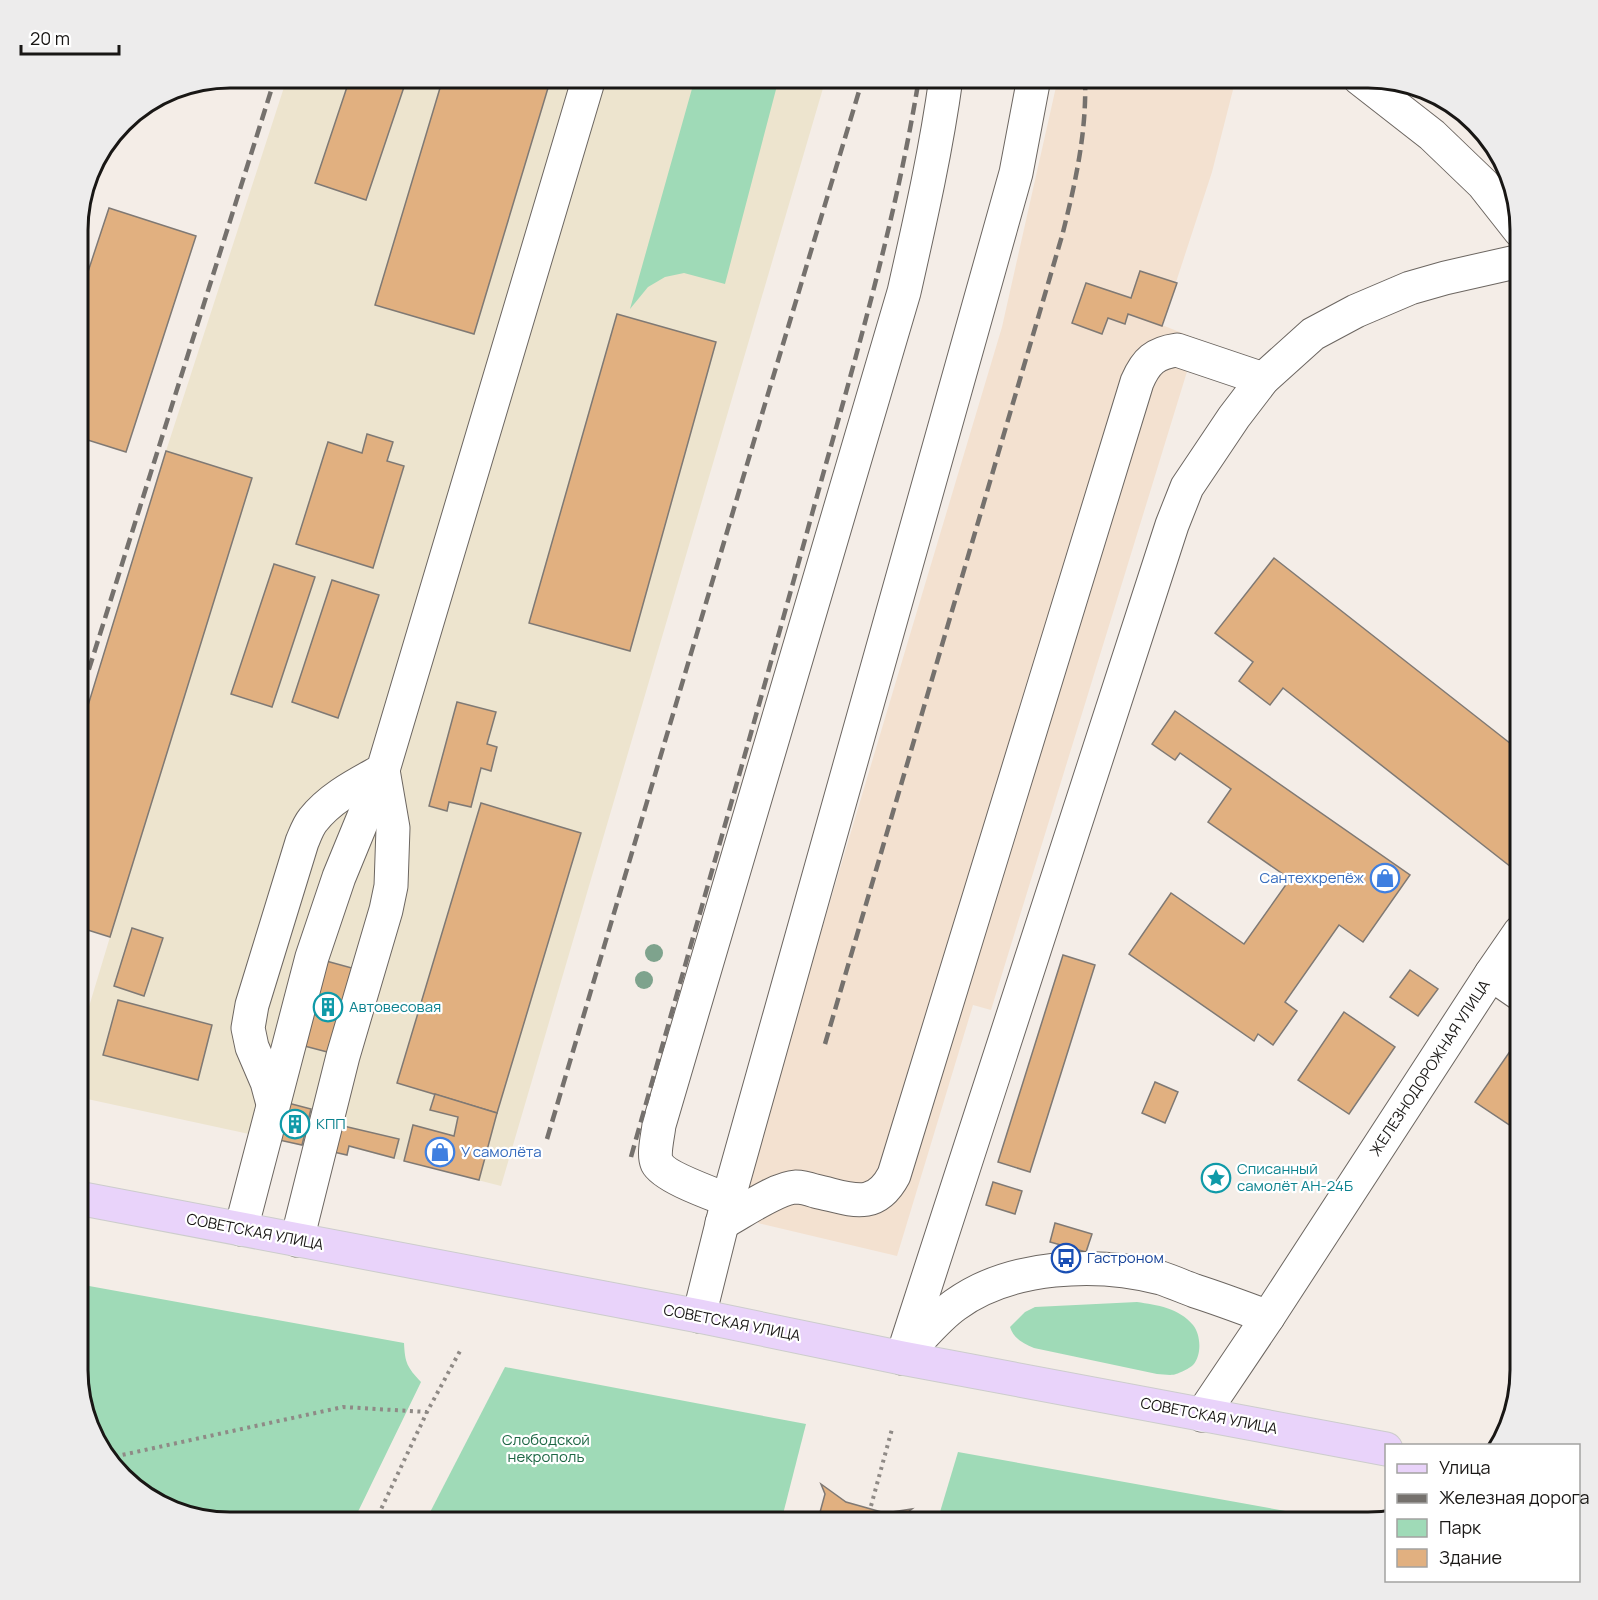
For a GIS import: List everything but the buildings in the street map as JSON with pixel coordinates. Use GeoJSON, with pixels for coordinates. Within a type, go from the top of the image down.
{"type":"FeatureCollection","features":[{"type":"Feature","properties":{"kind":"main road","name":"СОВЕТСКАЯ УЛИЦА"},"geometry":{"type":"LineString","coordinates":[[89,1200],[699,1316],[902,1358],[1385,1449]]}},
{"type":"Feature","properties":{"kind":"street"},"geometry":{"type":"LineString","coordinates":[[241,1229],[312,957],[339,877],[383,770],[586,89]]}},
{"type":"Feature","properties":{"kind":"street"},"geometry":{"type":"LineString","coordinates":[[725,1211],[666,1172],[657,1163],[656,1147],[659,1125],[904,292],[930,175],[945,89]]}},
{"type":"Feature","properties":{"kind":"street"},"geometry":{"type":"LineString","coordinates":[[699,1316],[725,1211],[1016,173],[1032,89]]}},
{"type":"Feature","properties":{"kind":"street"},"geometry":{"type":"LineString","coordinates":[[1373,89],[1432,135],[1483,184],[1508,216]]}},
{"type":"Feature","properties":{"kind":"street"},"geometry":{"type":"LineString","coordinates":[[902,1358],[1172,525],[1187,487],[1234,417],[1263,379],[1313,334],[1356,311],[1410,288],[1510,263]]}},
{"type":"Feature","properties":{"kind":"street"},"geometry":{"type":"LineString","coordinates":[[725,1211],[782,1190],[797,1187],[866,1201],[880,1194],[890,1184],[1143,368],[1164,352],[1177,350],[1263,379]]}},
{"type":"Feature","properties":{"kind":"street"},"geometry":{"type":"LineString","coordinates":[[273,1104],[267,1082],[252,1047],[248,1028],[252,1005],[302,842],[312,821],[327,806],[342,794],[383,770]]}},
{"type":"Feature","properties":{"kind":"street"},"geometry":{"type":"LineString","coordinates":[[297,1240],[343,1056],[391,886],[393,828],[383,770]]}},
{"type":"Feature","properties":{"kind":"street","name":"ЖЕЛЕЗНОДОРОЖНАЯ УЛИЦА"},"geometry":{"type":"LineString","coordinates":[[1202,1415],[1510,946]]}},
{"type":"Feature","properties":{"kind":"street"},"geometry":{"type":"LineString","coordinates":[[1491,974],[1510,987]]}},
{"type":"Feature","properties":{"kind":"street"},"geometry":{"type":"LineString","coordinates":[[902,1358],[939,1318],[978,1291],[1000,1281],[1062,1269],[1131,1272],[1162,1279],[1268,1317]]}},
{"type":"Feature","properties":{"kind":"path"},"geometry":{"type":"LineString","coordinates":[[380,1512],[427,1412],[460,1351]]}},
{"type":"Feature","properties":{"kind":"path"},"geometry":{"type":"LineString","coordinates":[[118,1456],[343,1407],[427,1412]]}},
{"type":"Feature","properties":{"kind":"path"},"geometry":{"type":"LineString","coordinates":[[871,1506],[892,1429]]}},
{"type":"Feature","properties":{"kind":"shaded area"},"geometry":{"type":"Polygon","coordinates":[[[283,89],[823,89],[501,1186],[349,1147],[347,1155],[89,1099],[89,1007],[110,937],[89,930],[89,702],[166,451],[283,89]]]}},
{"type":"Feature","properties":{"kind":"shaded area"},"geometry":{"type":"Polygon","coordinates":[[[1056,89],[1233,89],[1212,172],[1162,325],[1197,339],[991,1010],[973,1005],[897,1256],[758,1223],[743,1193],[1002,327],[1056,89]]]}},
{"type":"Feature","properties":{"kind":"green space"},"geometry":{"type":"Polygon","coordinates":[[[692,89],[776,89],[725,284],[684,273],[665,277],[648,287],[630,309],[692,89]]]}},
{"type":"Feature","properties":{"kind":"green space"},"geometry":{"type":"Polygon","coordinates":[[[89,1286],[404,1343],[408,1364],[421,1382],[358,1512],[231,1512],[194,1507],[168,1497],[137,1476],[112,1448],[99,1424],[90,1388],[89,1286]]]}},
{"type":"Feature","properties":{"kind":"green space"},"geometry":{"type":"Polygon","coordinates":[[[1137,1302],[1174,1311],[1193,1325],[1198,1334],[1199,1345],[1198,1356],[1193,1365],[1174,1375],[1157,1374],[1034,1348],[1016,1338],[1010,1327],[1025,1312],[1035,1307],[1137,1302]]]}},
{"type":"Feature","properties":{"kind":"green space","name":"Слободской некрополь"},"geometry":{"type":"Polygon","coordinates":[[[505,1367],[806,1424],[784,1512],[430,1512],[505,1367]]]}},
{"type":"Feature","properties":{"kind":"green space"},"geometry":{"type":"Polygon","coordinates":[[[958,1452],[1291,1512],[940,1512],[958,1452]]]}},
{"type":"Feature","properties":{"kind":"railway"},"geometry":{"type":"LineString","coordinates":[[89,669],[272,89]]}},
{"type":"Feature","properties":{"kind":"railway"},"geometry":{"type":"LineString","coordinates":[[547,1139],[860,89]]}},
{"type":"Feature","properties":{"kind":"railway"},"geometry":{"type":"LineString","coordinates":[[631,1157],[857,352],[898,188],[917,89]]}},
{"type":"Feature","properties":{"kind":"railway"},"geometry":{"type":"LineString","coordinates":[[825,1044],[1062,236],[1076,178],[1082,138],[1085,89]]}},
{"type":"Feature","properties":{"kind":"place","name":"Сантехкрепёж"},"geometry":{"type":"Point","coordinates":[1385,878]}},
{"type":"Feature","properties":{"kind":"place","name":"Автовесовая"},"geometry":{"type":"Point","coordinates":[328,1007]}},
{"type":"Feature","properties":{"kind":"place","name":"КПП"},"geometry":{"type":"Point","coordinates":[295,1124]}},
{"type":"Feature","properties":{"kind":"place","name":"У самолёта"},"geometry":{"type":"Point","coordinates":[440,1152]}},
{"type":"Feature","properties":{"kind":"place","name":"Списанный самолёт АН-24Б"},"geometry":{"type":"Point","coordinates":[1216,1178]}},
{"type":"Feature","properties":{"kind":"place","name":"Гастроном"},"geometry":{"type":"Point","coordinates":[1066,1258]}}]}
